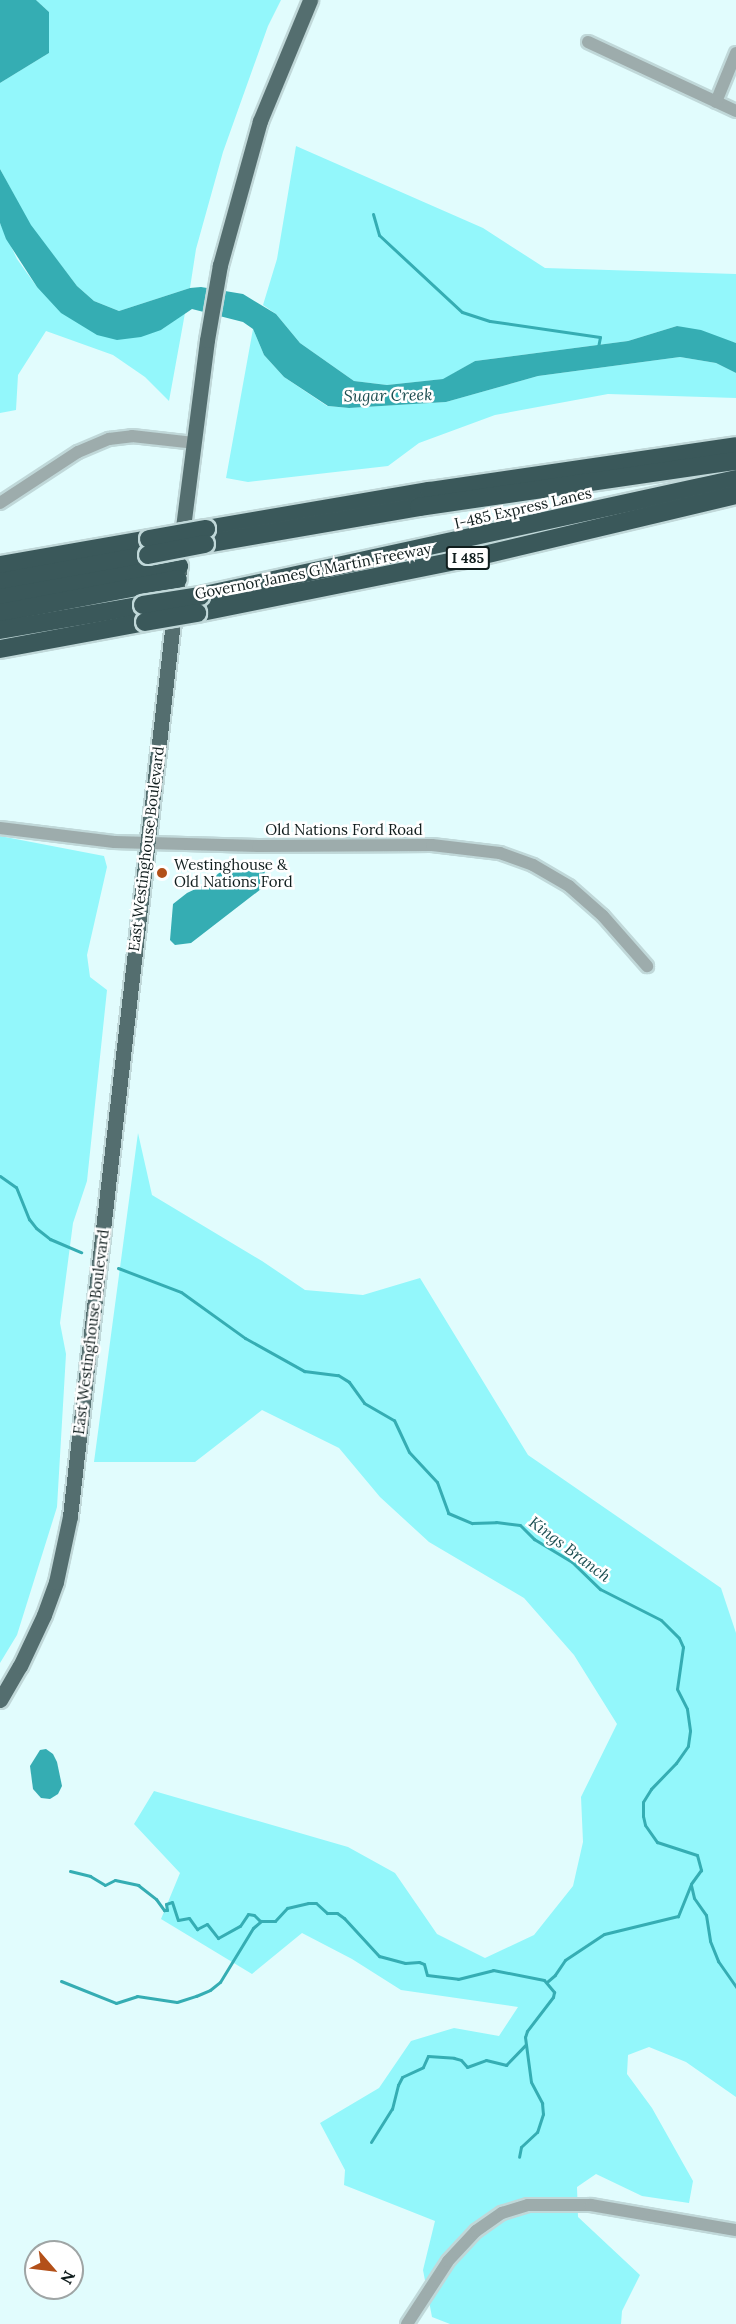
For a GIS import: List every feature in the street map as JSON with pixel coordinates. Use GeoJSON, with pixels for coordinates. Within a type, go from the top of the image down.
{"type":"FeatureCollection","features":[{"type":"Feature","properties":{"kind":"highway"},"geometry":{"type":"LineString","coordinates":[[0,582],[148,547],[429,491],[736,446]]}},
{"type":"Feature","properties":{"kind":"highway","name":"I-485 Express Lanes"},"geometry":{"type":"LineString","coordinates":[[205,536],[736,461]]}},
{"type":"Feature","properties":{"kind":"highway","name":"I-485 Express Lanes"},"geometry":{"type":"LineString","coordinates":[[199,604],[411,552],[736,479]]}},
{"type":"Feature","properties":{"kind":"highway","name":"Governor James G Martin Freeway"},"geometry":{"type":"LineString","coordinates":[[0,649],[144,614],[370,579],[736,495]]}},
{"type":"Feature","properties":{"kind":"highway"},"geometry":{"type":"LineString","coordinates":[[411,552],[585,531]]}},
{"type":"Feature","properties":{"kind":"highway"},"geometry":{"type":"LineString","coordinates":[[0,566],[148,547]]}},
{"type":"Feature","properties":{"kind":"highway"},"geometry":{"type":"LineString","coordinates":[[0,598],[178,573]]}},
{"type":"Feature","properties":{"kind":"highway"},"geometry":{"type":"LineString","coordinates":[[0,613],[178,573]]}},
{"type":"Feature","properties":{"kind":"highway","name":"I 485"},"geometry":{"type":"LineString","coordinates":[[0,630],[144,614]]}},
{"type":"Feature","properties":{"kind":"main road","name":"East Westinghouse Boulevard"},"geometry":{"type":"LineString","coordinates":[[0,1700],[20,1666],[44,1615],[56,1582],[70,1516],[178,573],[207,340],[231,223],[260,121],[310,0]]}},
{"type":"Feature","properties":{"kind":"street"},"geometry":{"type":"LineString","coordinates":[[588,42],[736,111]]}},
{"type":"Feature","properties":{"kind":"street"},"geometry":{"type":"LineString","coordinates":[[716,102],[736,53]]}},
{"type":"Feature","properties":{"kind":"street"},"geometry":{"type":"LineString","coordinates":[[0,503],[78,452],[109,439],[132,436],[194,443]]}},
{"type":"Feature","properties":{"kind":"street","name":"Old Nations Ford Road"},"geometry":{"type":"LineString","coordinates":[[0,828],[79,838],[148,843],[258,846],[432,844],[500,853],[533,865],[569,886],[603,916],[647,966]]}},
{"type":"Feature","properties":{"kind":"street"},"geometry":{"type":"LineString","coordinates":[[407,2324],[448,2261],[476,2231],[502,2213],[528,2205],[591,2205],[736,2230]]}},
{"type":"Feature","properties":{"kind":"shaded area"},"geometry":{"type":"Polygon","coordinates":[[[36,0],[281,0],[268,26],[223,152],[196,249],[190,288],[119,311],[94,301],[77,286],[30,225],[0,169],[0,83],[49,53],[49,12],[36,0]]]}},
{"type":"Feature","properties":{"kind":"shaded area"},"geometry":{"type":"Polygon","coordinates":[[[296,146],[483,228],[545,268],[736,274],[736,343],[677,326],[628,341],[475,361],[444,379],[387,385],[354,381],[300,343],[276,314],[263,305],[277,259],[296,146]]]}},
{"type":"Feature","properties":{"kind":"shaded area"},"geometry":{"type":"Polygon","coordinates":[[[0,223],[17,259],[37,287],[161,330],[185,313],[169,401],[145,377],[113,355],[46,331],[18,375],[16,410],[0,413],[0,223]]]}},
{"type":"Feature","properties":{"kind":"shaded area"},"geometry":{"type":"Polygon","coordinates":[[[253,329],[264,355],[284,377],[327,406],[349,408],[446,402],[538,376],[680,357],[716,363],[736,373],[736,398],[608,394],[495,415],[419,443],[388,466],[248,482],[226,478],[253,329]]]}},
{"type":"Feature","properties":{"kind":"shaded area"},"geometry":{"type":"Polygon","coordinates":[[[0,836],[104,856],[107,867],[87,955],[90,977],[107,990],[87,1181],[73,1223],[60,1323],[66,1354],[57,1507],[17,1635],[0,1663],[0,836]]]}},
{"type":"Feature","properties":{"kind":"shaded area"},"geometry":{"type":"Polygon","coordinates":[[[138,1133],[152,1195],[262,1261],[305,1290],[363,1295],[420,1278],[528,1455],[721,1588],[736,1633],[736,2097],[686,2062],[649,2047],[628,2055],[627,2074],[652,2108],[693,2181],[689,2203],[642,2196],[596,2174],[577,2187],[578,2217],[640,2275],[622,2311],[621,2324],[450,2324],[432,2317],[423,2270],[435,2221],[344,2185],[345,2170],[320,2123],[379,2088],[411,2041],[454,2028],[499,2036],[518,2007],[401,1990],[352,1959],[302,1933],[252,1974],[161,1919],[180,1873],[134,1824],[154,1791],[348,1847],[395,1873],[437,1934],[485,1958],[534,1935],[573,1886],[583,1842],[581,1797],[617,1724],[574,1655],[524,1598],[429,1542],[380,1497],[339,1448],[262,1410],[195,1462],[94,1462],[138,1133]]]}},
{"type":"Feature","properties":{"kind":"water"},"geometry":{"type":"Polygon","coordinates":[[[0,0],[36,0],[49,12],[49,53],[0,83],[0,0]]]}},
{"type":"Feature","properties":{"kind":"water","name":"Sugar Creek"},"geometry":{"type":"Polygon","coordinates":[[[0,169],[31,225],[77,286],[94,301],[119,311],[190,288],[201,287],[243,294],[276,314],[300,343],[354,381],[387,385],[443,379],[475,361],[628,341],[677,326],[701,330],[736,343],[736,373],[716,363],[680,357],[538,376],[446,402],[349,408],[328,406],[284,377],[264,355],[253,329],[243,322],[192,309],[161,330],[141,337],[117,340],[97,335],[61,313],[37,287],[6,239],[0,223],[0,169]]]}},
{"type":"Feature","properties":{"kind":"water"},"geometry":{"type":"Polygon","coordinates":[[[225,868],[265,871],[261,889],[191,943],[175,945],[170,940],[173,904],[187,893],[206,884],[225,868]]]}},
{"type":"Feature","properties":{"kind":"water"},"geometry":{"type":"Polygon","coordinates":[[[46,1749],[53,1754],[57,1762],[62,1786],[58,1794],[50,1799],[41,1798],[33,1789],[30,1766],[40,1750],[46,1749]]]}},
{"type":"Feature","properties":{"kind":"waterway"},"geometry":{"type":"LineString","coordinates":[[373,214],[379,235],[462,312],[490,321],[600,337],[598,347]]}},
{"type":"Feature","properties":{"kind":"waterway","name":"Kings Branch"},"geometry":{"type":"LineString","coordinates":[[0,1176],[16,1187],[29,1219],[36,1228],[50,1239],[81,1252]]}},
{"type":"Feature","properties":{"kind":"waterway","name":"Kings Branch"},"geometry":{"type":"LineString","coordinates":[[118,1268],[181,1292],[245,1338],[304,1371],[338,1375],[349,1382],[364,1403],[394,1420],[409,1452],[437,1482],[448,1513],[472,1523],[496,1522],[520,1525],[534,1539],[572,1562],[600,1589],[661,1620],[679,1638],[683,1647],[677,1689],[687,1709],[690,1731],[688,1746],[676,1763],[651,1789],[643,1802],[643,1816],[645,1825],[657,1842],[697,1855],[701,1870],[691,1884],[678,1916],[604,1934],[565,1960],[547,1982]]}},
{"type":"Feature","properties":{"kind":"waterway"},"geometry":{"type":"LineString","coordinates":[[70,1871],[90,1876],[105,1885],[115,1880],[138,1885],[156,1899],[164,1910],[167,1910],[166,1904],[172,1902],[178,1920],[189,1918],[197,1929],[207,1924],[218,1938],[240,1926],[248,1914],[254,1915],[260,1921]]}},
{"type":"Feature","properties":{"kind":"waterway","name":"Kings Branch"},"geometry":{"type":"LineString","coordinates":[[691,1885],[694,1898],[706,1915],[710,1941],[718,1961],[736,1987]]}},
{"type":"Feature","properties":{"kind":"waterway"},"geometry":{"type":"LineString","coordinates":[[61,1981],[116,2003],[137,1996],[177,2002],[210,1990],[220,1982],[253,1928],[261,1921],[275,1921],[287,1908],[308,1903],[316,1903],[327,1913],[337,1913],[344,1918],[379,1956],[405,1963],[419,1962],[424,1964],[427,1975],[458,1979],[493,1970],[544,1980],[554,1992],[553,1997],[527,2031],[525,2037],[531,2082],[542,2103],[543,2114],[537,2132],[521,2147],[519,2157]]}},
{"type":"Feature","properties":{"kind":"waterway"},"geometry":{"type":"LineString","coordinates":[[371,2142],[392,2109],[402,2077],[423,2067],[428,2056],[454,2058],[461,2060],[467,2067],[486,2060],[506,2065],[525,2045]]}},
{"type":"Feature","properties":{"kind":"place","name":"Westinghouse & Old Nations Ford"},"geometry":{"type":"Point","coordinates":[162,873]}}]}
